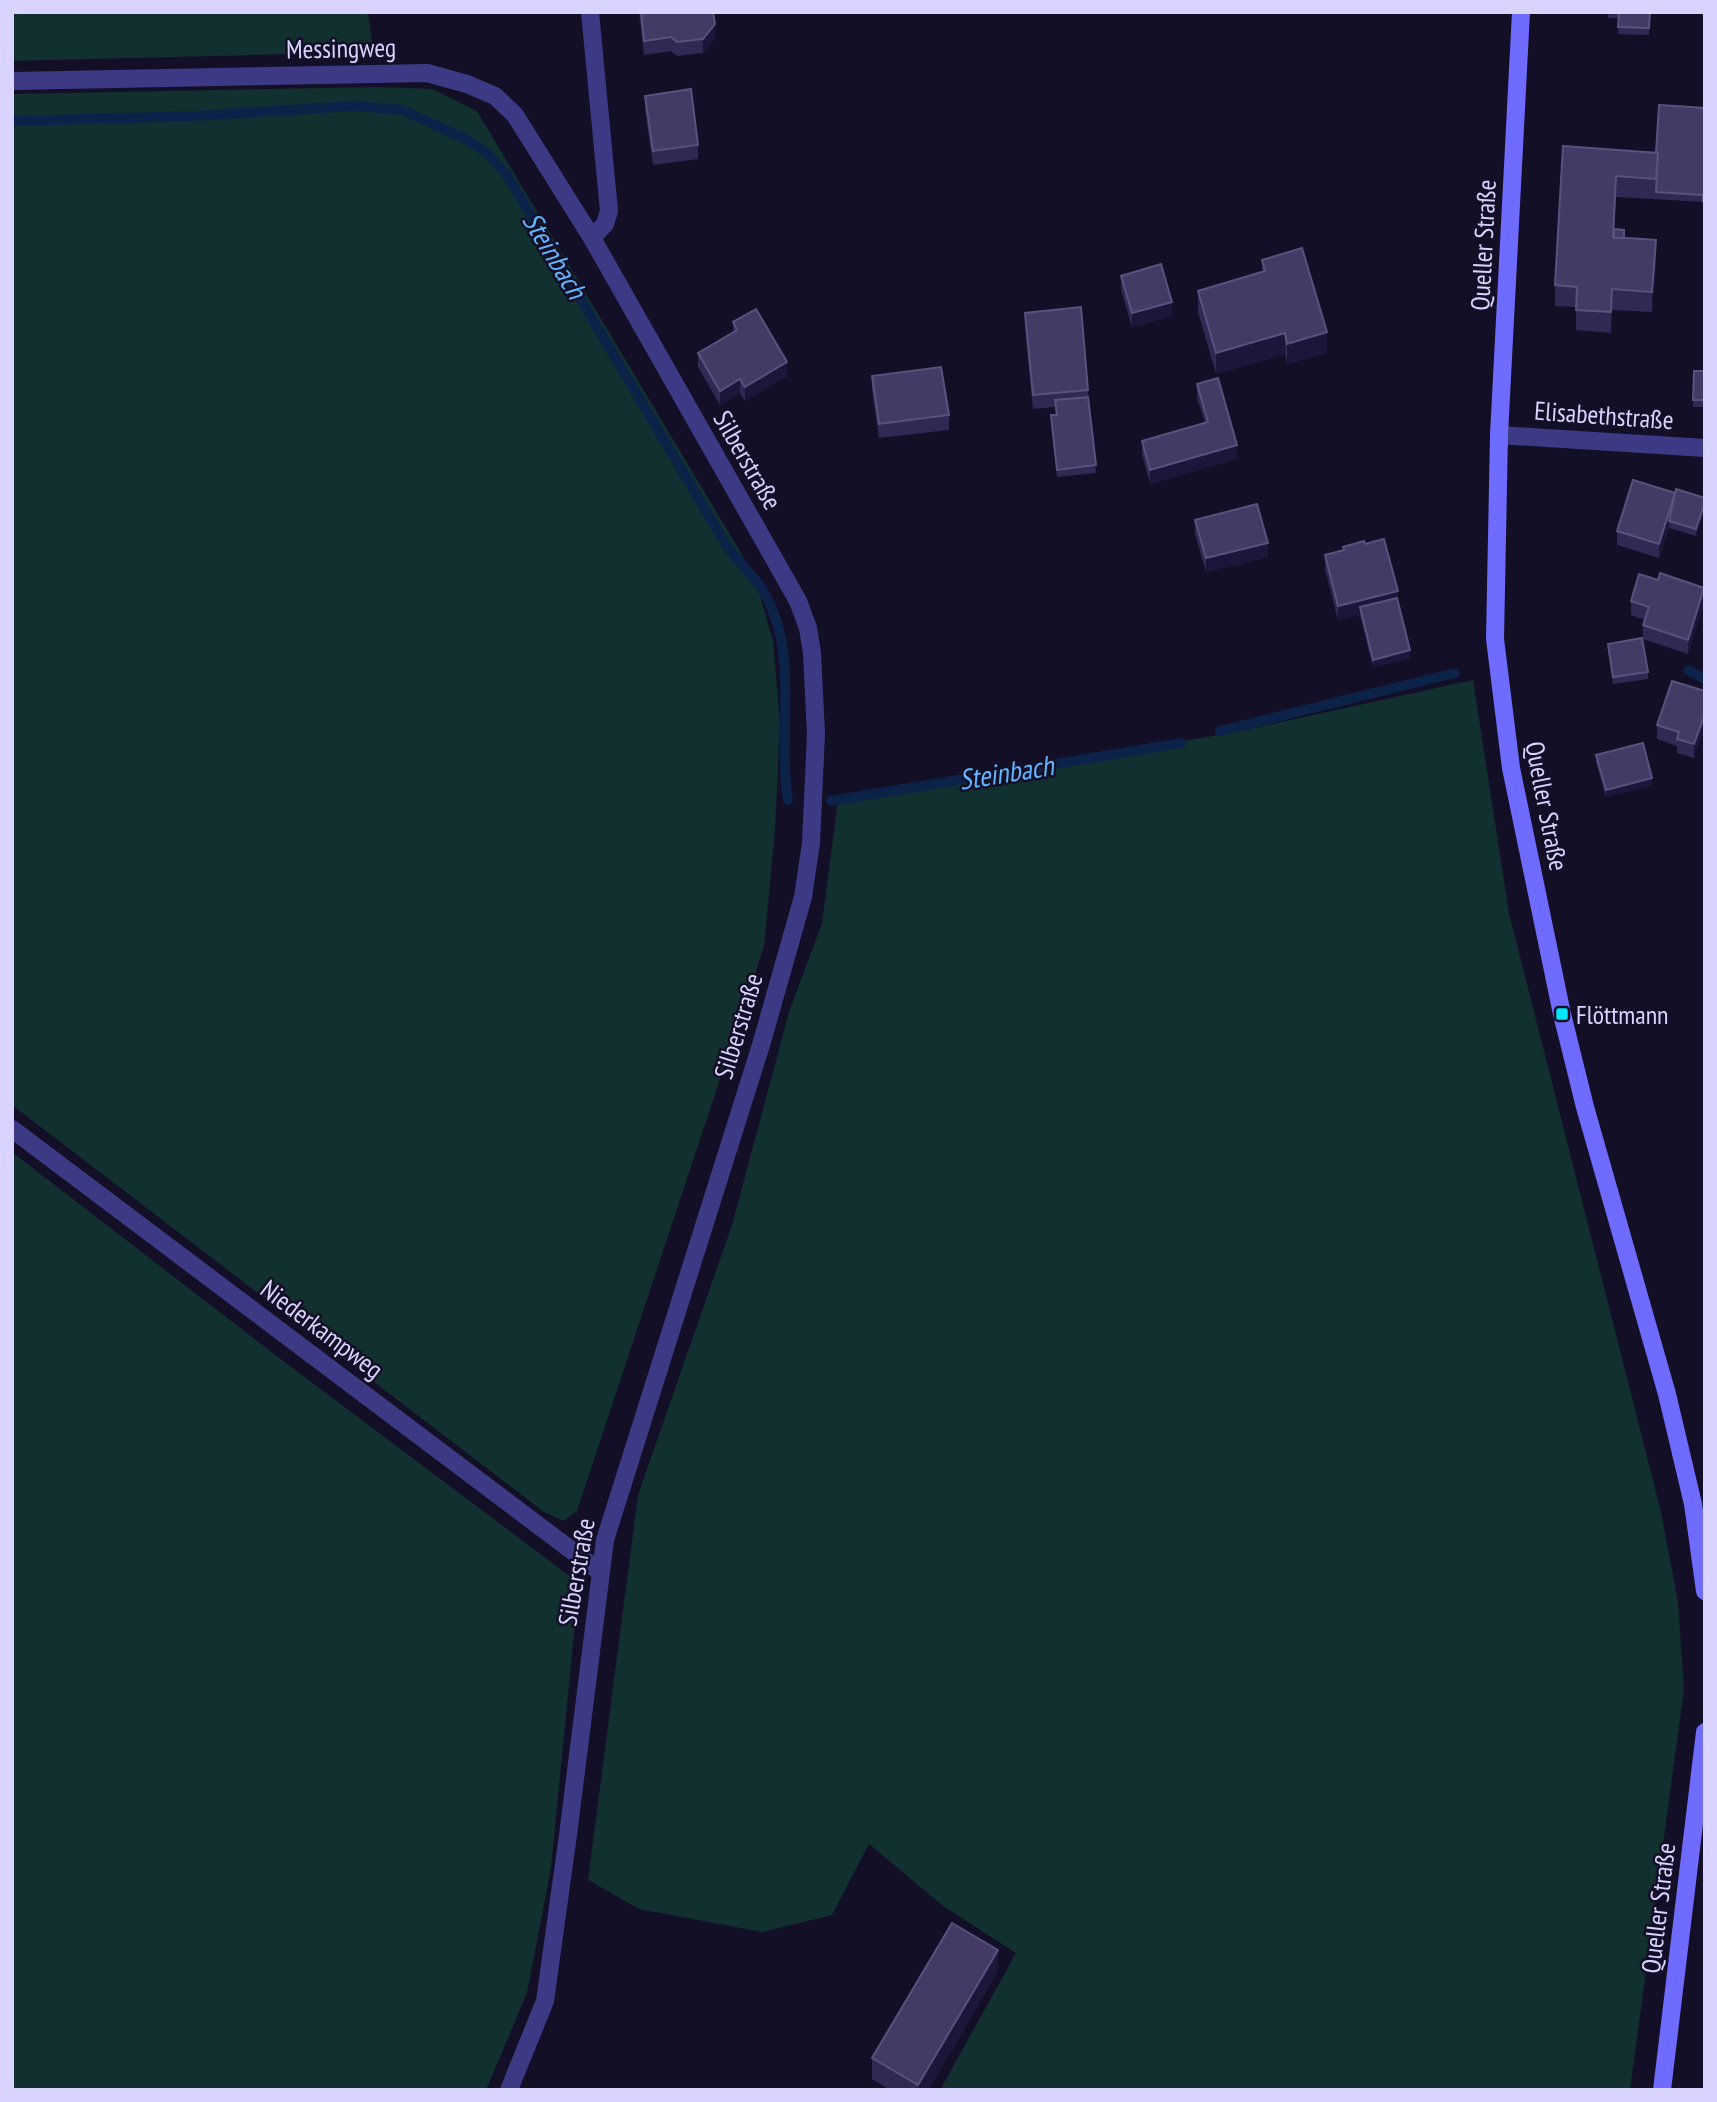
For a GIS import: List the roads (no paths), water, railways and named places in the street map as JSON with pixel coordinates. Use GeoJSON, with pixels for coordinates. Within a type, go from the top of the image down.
{"type":"FeatureCollection","features":[{"type":"Feature","properties":{"kind":"street"},"geometry":{"type":"LineString","coordinates":[[590,12],[609,211],[605,224],[592,238]]}},
{"type":"Feature","properties":{"kind":"street","name":"Queller Straße"},"geometry":{"type":"LineString","coordinates":[[1521,12],[1499,435],[1495,639],[1511,768],[1562,1014],[1679,1441],[1693,1504],[1705,1591]]}},
{"type":"Feature","properties":{"kind":"street","name":"Messingweg"},"geometry":{"type":"LineString","coordinates":[[12,81],[426,73],[467,84],[495,96],[515,115],[592,238]]}},
{"type":"Feature","properties":{"kind":"street","name":"Silberstraße"},"geometry":{"type":"LineString","coordinates":[[509,2090],[545,2001],[568,1835],[599,1571],[613,1510],[761,1045],[803,897],[811,843],[816,734],[812,653],[808,628],[798,601],[592,238]]}},
{"type":"Feature","properties":{"kind":"street","name":"Elisabethstraße"},"geometry":{"type":"LineString","coordinates":[[1499,435],[1705,448]]}},
{"type":"Feature","properties":{"kind":"street","name":"Niederkampweg"},"geometry":{"type":"LineString","coordinates":[[12,1129],[599,1571]]}},
{"type":"Feature","properties":{"kind":"street","name":"Queller Straße"},"geometry":{"type":"LineString","coordinates":[[1662,2090],[1705,1732]]}},
{"type":"Feature","properties":{"kind":"waterway","name":"Steinbach"},"geometry":{"type":"LineString","coordinates":[[12,121],[195,116],[355,106],[402,110],[466,139],[486,152],[507,175],[728,548],[762,589],[774,613],[784,665],[785,774],[788,800]]}},
{"type":"Feature","properties":{"kind":"waterway","name":"Steinbach"},"geometry":{"type":"LineString","coordinates":[[1688,670],[1705,679]]}},
{"type":"Feature","properties":{"kind":"waterway","name":"Steinbach"},"geometry":{"type":"LineString","coordinates":[[1220,731],[1455,673]]}},
{"type":"Feature","properties":{"kind":"waterway","name":"Steinbach"},"geometry":{"type":"LineString","coordinates":[[831,801],[1181,743]]}},
{"type":"Feature","properties":{"kind":"place","name":"Flöttmann"},"geometry":{"type":"Point","coordinates":[1562,1014]}}]}
